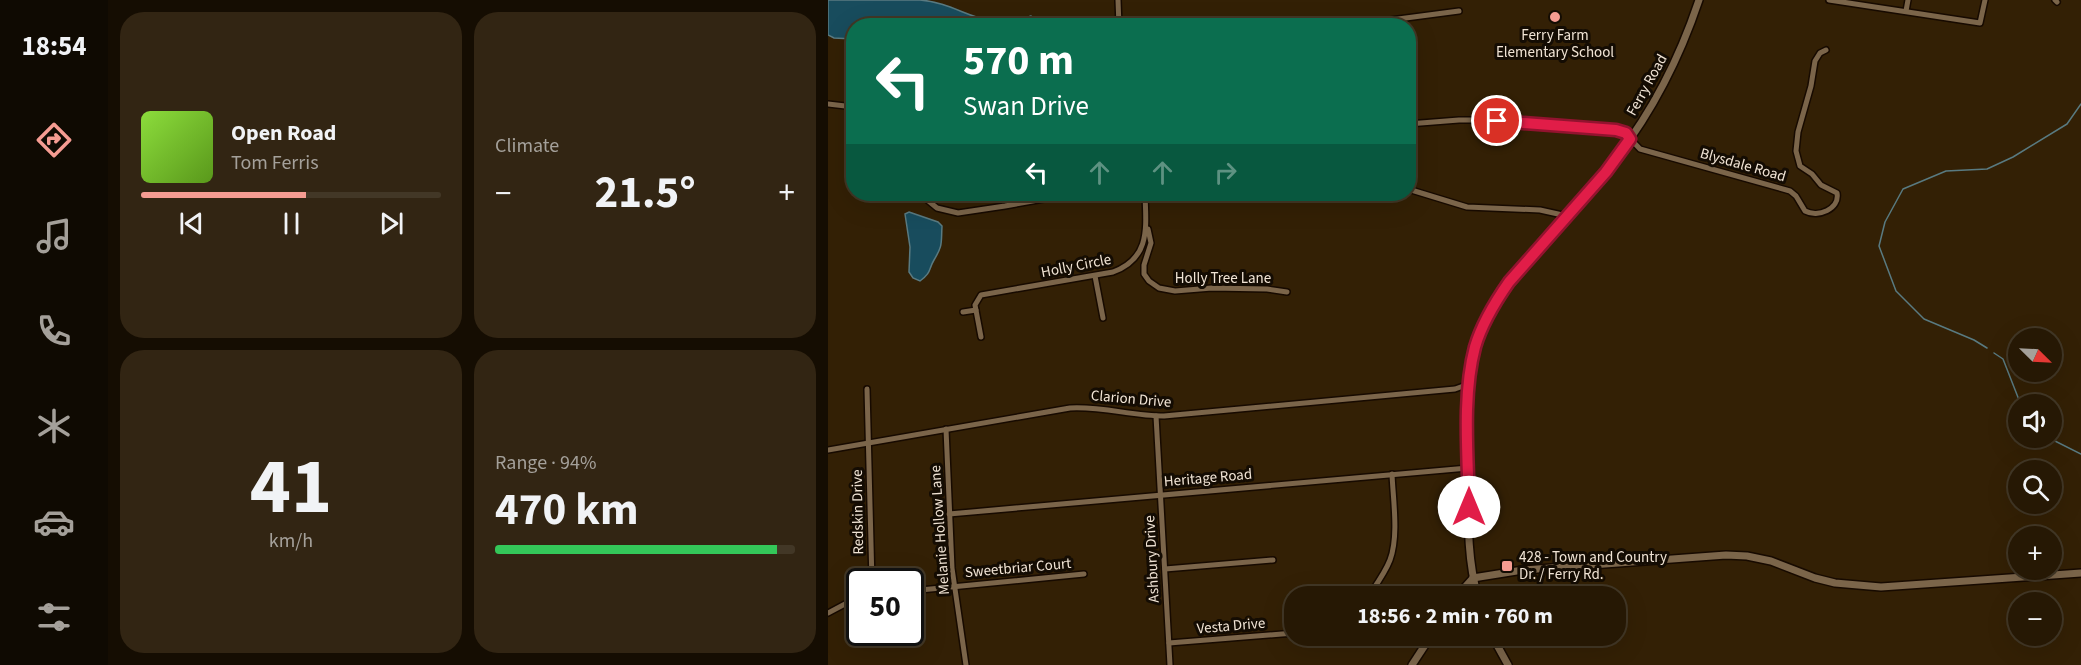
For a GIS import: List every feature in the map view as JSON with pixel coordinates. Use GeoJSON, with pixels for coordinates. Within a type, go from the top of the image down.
{"type":"FeatureCollection","features":[{"type":"Feature","properties":{"kind":"main road","name":"Ferry Road"},"geometry":{"type":"LineString","coordinates":[[1475,586],[1469,544],[1468,468],[1469,384],[1476,345],[1496,300],[1509,282],[1606,172],[1630,139],[1667,79],[1699,0]]}},
{"type":"Feature","properties":{"kind":"main road"},"geometry":{"type":"LineString","coordinates":[[1466,586],[1473,578],[1523,570],[1726,555],[1771,561],[1815,578],[1859,586],[1881,587],[2081,573]]}},
{"type":"Feature","properties":{"kind":"main road"},"geometry":{"type":"LineString","coordinates":[[1412,665],[1424,646]]}},
{"type":"Feature","properties":{"kind":"main road"},"geometry":{"type":"LineString","coordinates":[[1498,646],[1508,665]]}},
{"type":"Feature","properties":{"kind":"street"},"geometry":{"type":"LineString","coordinates":[[1118,0],[1119,18]]}},
{"type":"Feature","properties":{"kind":"street"},"geometry":{"type":"LineString","coordinates":[[1831,0],[1980,22],[1985,0]]}},
{"type":"Feature","properties":{"kind":"street"},"geometry":{"type":"LineString","coordinates":[[1906,11],[1908,0]]}},
{"type":"Feature","properties":{"kind":"street"},"geometry":{"type":"LineString","coordinates":[[1406,18],[1459,11]]}},
{"type":"Feature","properties":{"kind":"street","name":"Blysdale Road"},"geometry":{"type":"LineString","coordinates":[[1630,139],[1640,149],[1790,191],[1796,196],[1802,208],[1809,213],[1826,212],[1837,202],[1837,193],[1821,185],[1812,174],[1800,166],[1796,151],[1798,132],[1811,86],[1815,61],[1820,53],[1826,50]]}},
{"type":"Feature","properties":{"kind":"street"},"geometry":{"type":"LineString","coordinates":[[828,104],[846,105]]}},
{"type":"Feature","properties":{"kind":"street"},"geometry":{"type":"LineString","coordinates":[[1416,123],[1479,120],[1616,130],[1626,133],[1630,139]]}},
{"type":"Feature","properties":{"kind":"street"},"geometry":{"type":"LineString","coordinates":[[1416,191],[1467,207],[1540,210],[1567,216]]}},
{"type":"Feature","properties":{"kind":"street"},"geometry":{"type":"LineString","coordinates":[[928,201],[951,212],[1030,201]]}},
{"type":"Feature","properties":{"kind":"street","name":"Holly Circle"},"geometry":{"type":"LineString","coordinates":[[976,310],[976,301],[984,294],[1120,270],[1132,261],[1143,244],[1146,224],[1145,201]]}},
{"type":"Feature","properties":{"kind":"street","name":"Holly Tree Lane"},"geometry":{"type":"LineString","coordinates":[[1146,224],[1151,243],[1144,265],[1144,274],[1159,288],[1175,291],[1212,288],[1287,291]]}},
{"type":"Feature","properties":{"kind":"street"},"geometry":{"type":"LineString","coordinates":[[1095,276],[1103,318]]}},
{"type":"Feature","properties":{"kind":"street"},"geometry":{"type":"LineString","coordinates":[[963,312],[976,310],[981,337]]}},
{"type":"Feature","properties":{"kind":"street","name":"Clarion Drive"},"geometry":{"type":"LineString","coordinates":[[828,450],[1070,408],[1096,407],[1156,416],[1455,389],[1469,384]]}},
{"type":"Feature","properties":{"kind":"street","name":"Redskin Drive"},"geometry":{"type":"LineString","coordinates":[[867,388],[872,568]]}},
{"type":"Feature","properties":{"kind":"street","name":"Ashbury Drive"},"geometry":{"type":"LineString","coordinates":[[1156,416],[1170,665]]}},
{"type":"Feature","properties":{"kind":"street","name":"Melanie Hollow Lane"},"geometry":{"type":"LineString","coordinates":[[946,429],[954,586],[966,665]]}},
{"type":"Feature","properties":{"kind":"street","name":"Heritage Road"},"geometry":{"type":"LineString","coordinates":[[949,514],[1468,468]]}},
{"type":"Feature","properties":{"kind":"street"},"geometry":{"type":"LineString","coordinates":[[1375,586],[1386,570],[1392,553],[1394,537],[1392,474]]}},
{"type":"Feature","properties":{"kind":"street"},"geometry":{"type":"LineString","coordinates":[[1165,569],[1273,560]]}},
{"type":"Feature","properties":{"kind":"street","name":"Sweetbriar Court"},"geometry":{"type":"LineString","coordinates":[[924,589],[1084,574]]}},
{"type":"Feature","properties":{"kind":"street"},"geometry":{"type":"LineString","coordinates":[[828,613],[846,602]]}},
{"type":"Feature","properties":{"kind":"street","name":"Vesta Drive"},"geometry":{"type":"LineString","coordinates":[[1169,643],[1284,634]]}},
{"type":"Feature","properties":{"kind":"water"},"geometry":{"type":"Polygon","coordinates":[[[828,0],[920,0],[935,2],[980,18],[846,18],[846,39],[828,35],[828,0]]]}},
{"type":"Feature","properties":{"kind":"water"},"geometry":{"type":"Polygon","coordinates":[[[909,212],[938,222],[942,226],[939,251],[928,273],[920,281],[913,278],[909,272],[910,247],[905,214],[909,212]]]}},
{"type":"Feature","properties":{"kind":"waterway"},"geometry":{"type":"LineString","coordinates":[[1987,348],[1974,340],[1924,319],[1896,291],[1879,246],[1885,222],[1903,189],[1946,171],[1987,169],[2013,157],[2067,124],[2081,104]]}},
{"type":"Feature","properties":{"kind":"waterway"},"geometry":{"type":"LineString","coordinates":[[1994,353],[2003,359],[2017,394]]}},
{"type":"Feature","properties":{"kind":"waterway"},"geometry":{"type":"LineString","coordinates":[[2062,444],[2081,454]]}},
{"type":"Feature","properties":{"kind":"place","name":"Ferry Farm Elementary School"},"geometry":{"type":"Point","coordinates":[1555,17]}},
{"type":"Feature","properties":{"kind":"place","name":"428 - Town and Country Dr. / Ferry Rd."},"geometry":{"type":"Point","coordinates":[1507,566]}},
{"type":"Feature","properties":{"kind":"route"},"geometry":{"type":"LineString","coordinates":[[1469,507],[1469,384],[1480,332],[1496,300],[1509,282],[1606,172],[1630,139],[1623,131],[1616,130],[1497,121]]}}]}
